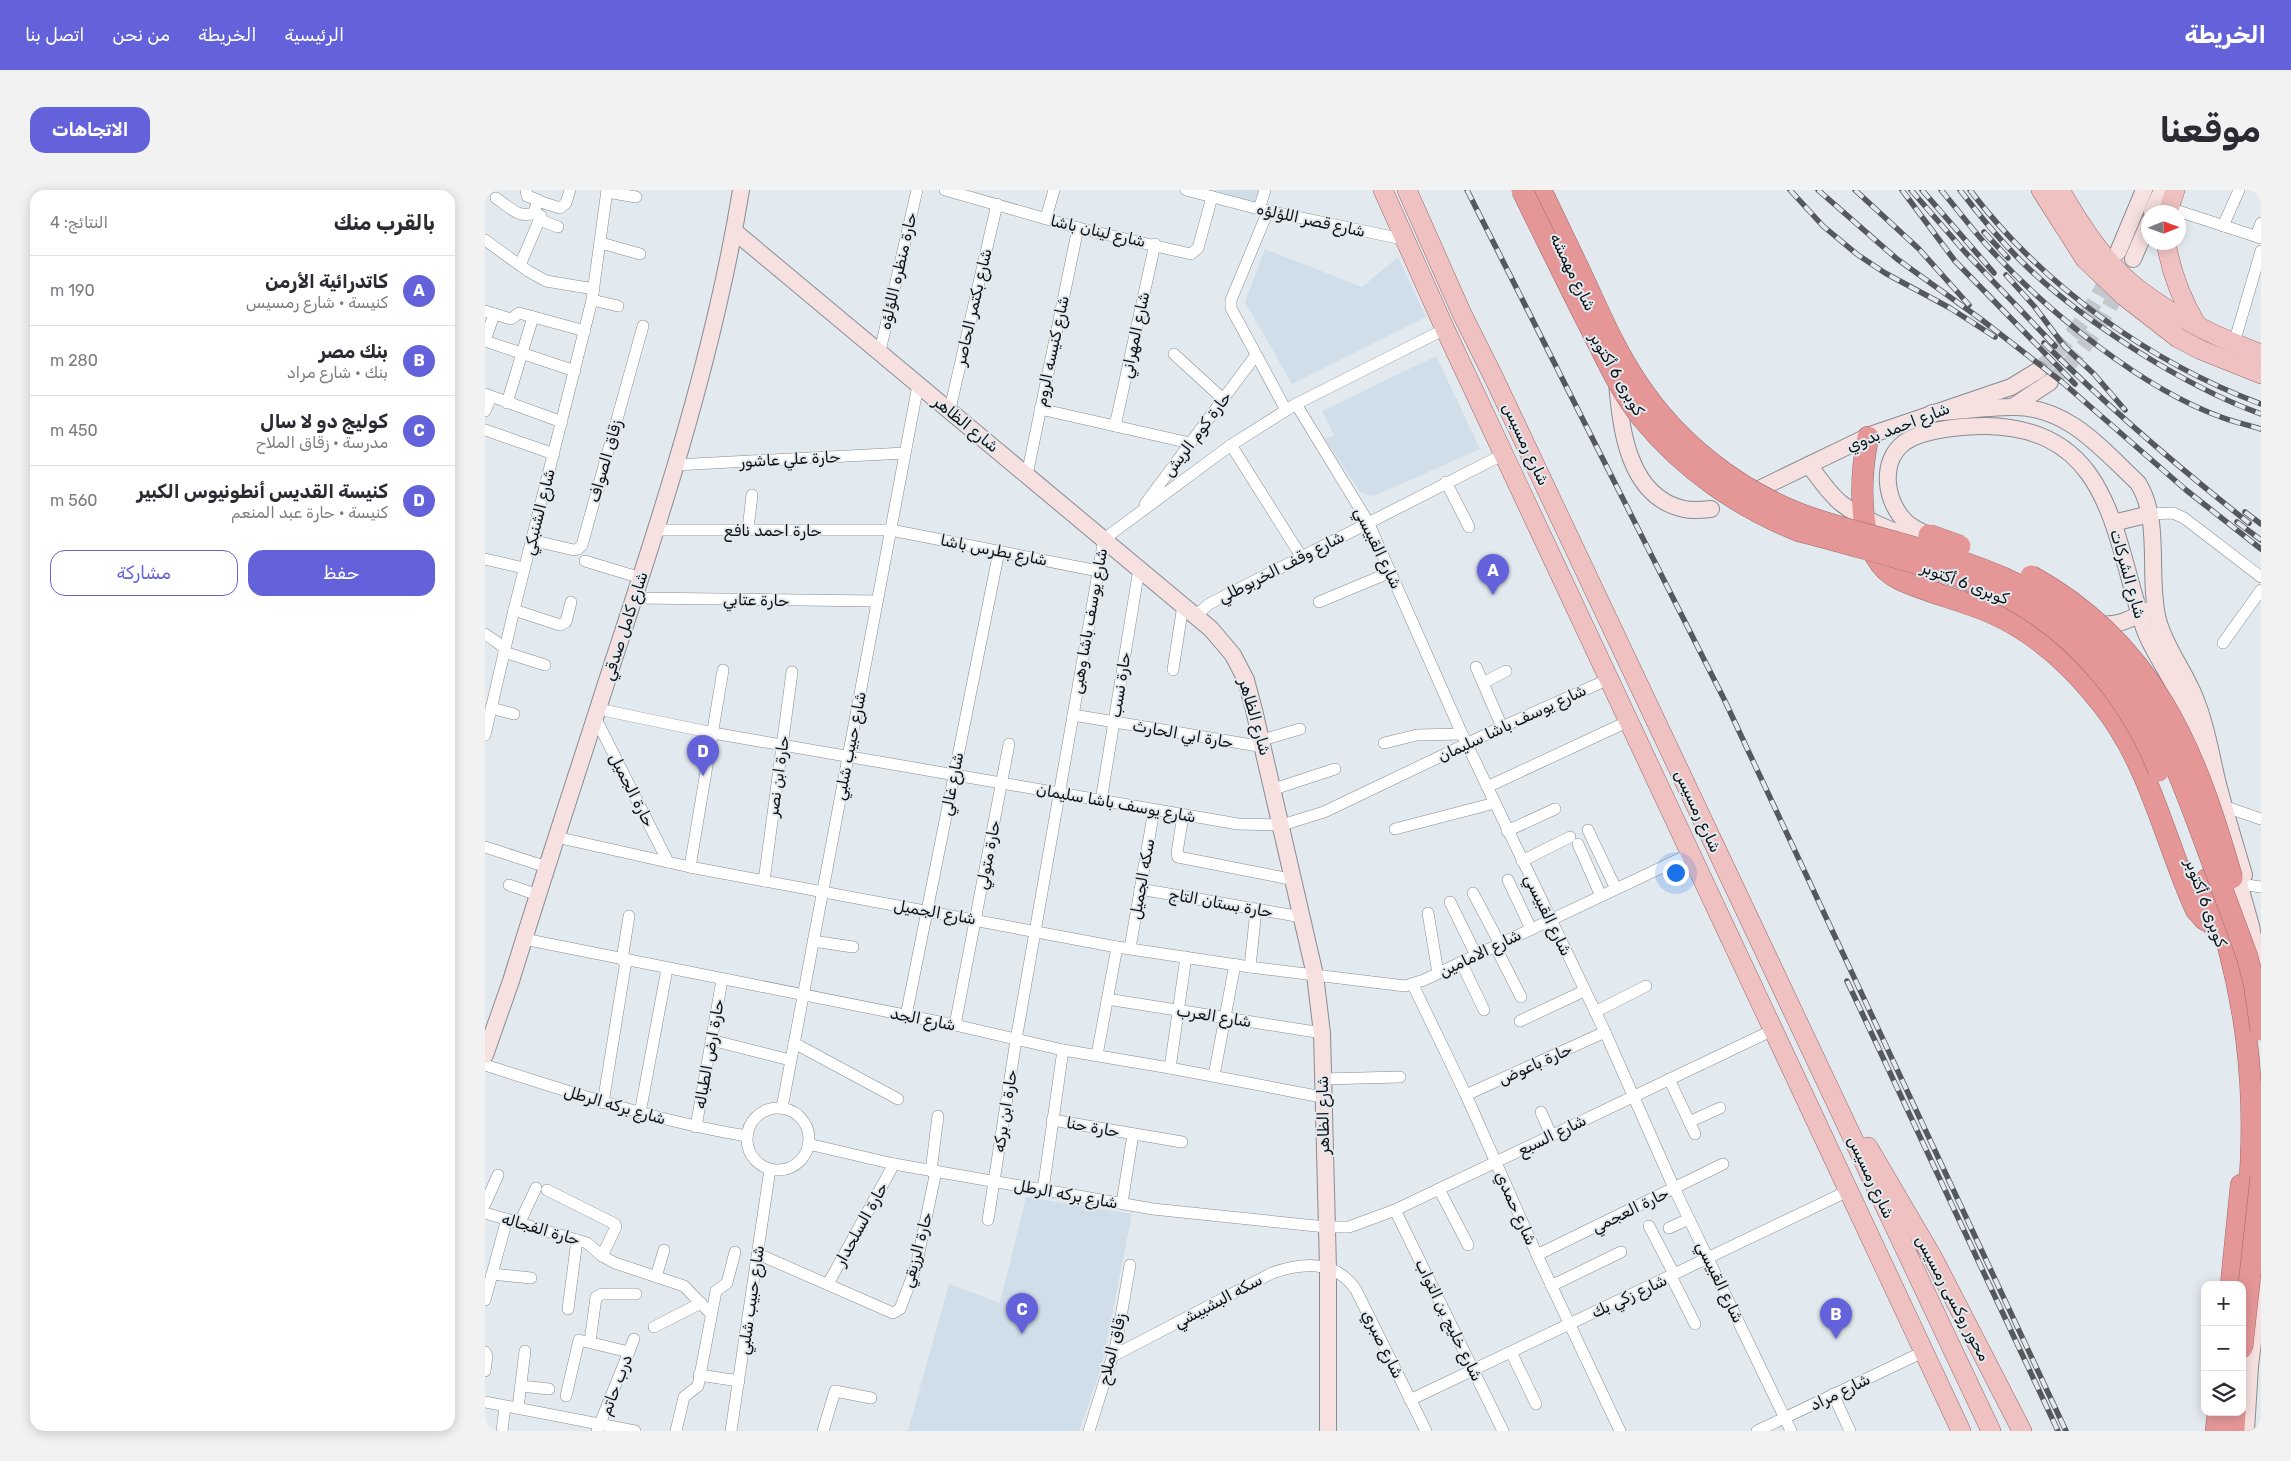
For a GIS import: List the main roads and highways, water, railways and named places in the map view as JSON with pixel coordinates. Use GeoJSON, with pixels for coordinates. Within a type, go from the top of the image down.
{"type":"FeatureCollection","features":[{"type":"Feature","properties":{"kind":"highway","name":"كوبرى 6 أكتوبر"},"geometry":{"type":"LineString","coordinates":[[1523,190],[1572,294],[1626,396],[1659,438],[1705,478],[1759,513],[1799,531],[1948,572],[2009,598],[2035,614],[2102,674],[2137,724],[2151,752],[2223,921],[2247,956],[2254,983],[2261,1030]]}},
{"type":"Feature","properties":{"kind":"highway"},"geometry":{"type":"LineString","coordinates":[[1528,190],[1611,362],[1649,418],[1679,452],[1713,481],[1780,519],[1894,550],[1994,585],[2044,612],[2073,634],[2100,659],[2120,684],[2141,718],[2175,790],[2216,903],[2235,964],[2249,1050],[2257,1182],[2244,1326]]}},
{"type":"Feature","properties":{"kind":"highway","name":"كوبرى 6 أكتوبر"},"geometry":{"type":"LineString","coordinates":[[1541,190],[1626,365],[1656,409],[1698,452],[1747,488],[1801,514],[1956,558],[2015,582],[2069,617],[2099,644],[2135,687],[2167,743],[2223,921],[2225,954],[2233,991],[2242,1052],[2244,1082],[2242,1177],[2231,1281]]}},
{"type":"Feature","properties":{"kind":"highway"},"geometry":{"type":"LineString","coordinates":[[1867,436],[1862,465],[1864,517],[1872,548],[1879,561],[1898,579],[1993,613],[2045,647],[2078,676],[2102,704],[2119,728],[2154,798],[2196,910],[2204,919],[2223,921],[2236,908],[2233,883],[2223,845],[2191,758],[2158,692],[2138,664],[2091,615],[2057,590],[2011,564],[1929,535]]}},
{"type":"Feature","properties":{"kind":"highway"},"geometry":{"type":"LineString","coordinates":[[2240,1281],[2254,1214],[2257,1182]]}},
{"type":"Feature","properties":{"kind":"highway"},"geometry":{"type":"LineString","coordinates":[[2217,1431],[2218,1416]]}},
{"type":"Feature","properties":{"kind":"highway"},"geometry":{"type":"LineString","coordinates":[[2224,1431],[2226,1416]]}},
{"type":"Feature","properties":{"kind":"highway"},"geometry":{"type":"LineString","coordinates":[[2234,1431],[2235,1416]]}},
{"type":"Feature","properties":{"kind":"main road","name":"شارع رمسيس"},"geometry":{"type":"LineString","coordinates":[[1383,190],[1407,240],[1445,329],[1961,1431]]}},
{"type":"Feature","properties":{"kind":"main road","name":"شارع رمسيس"},"geometry":{"type":"LineString","coordinates":[[1407,190],[1462,314],[1991,1431]]}},
{"type":"Feature","properties":{"kind":"main road","name":"شارع مهمشه"},"geometry":{"type":"LineString","coordinates":[[1533,190],[1612,354],[1624,434],[1638,472],[1646,485],[1656,495],[1676,507],[1692,510],[1711,509]]}},
{"type":"Feature","properties":{"kind":"main road"},"geometry":{"type":"LineString","coordinates":[[2041,190],[2085,259],[2124,296],[2177,338],[2201,350],[2261,374]]}},
{"type":"Feature","properties":{"kind":"main road"},"geometry":{"type":"LineString","coordinates":[[2060,190],[2078,222],[2113,266],[2155,300],[2198,328],[2261,352]]}},
{"type":"Feature","properties":{"kind":"main road"},"geometry":{"type":"LineString","coordinates":[[2141,233],[2125,255],[2144,190]]}},
{"type":"Feature","properties":{"kind":"main road"},"geometry":{"type":"LineString","coordinates":[[2162,190],[2163,205]]}},
{"type":"Feature","properties":{"kind":"main road"},"geometry":{"type":"LineString","coordinates":[[2166,205],[2175,190]]}},
{"type":"Feature","properties":{"kind":"main road","name":"شارع كامل صدقي"},"geometry":{"type":"LineString","coordinates":[[485,1056],[656,530],[709,340],[734,231],[738,191]]}},
{"type":"Feature","properties":{"kind":"main road","name":"شارع الظاهر"},"geometry":{"type":"LineString","coordinates":[[734,231],[1211,629],[1233,655],[1246,680],[1295,880],[1315,976],[1322,1033],[1322,1097],[1328,1269],[1328,1431]]}},
{"type":"Feature","properties":{"kind":"main road"},"geometry":{"type":"LineString","coordinates":[[2168,250],[2174,279],[2183,302],[2198,328]]}},
{"type":"Feature","properties":{"kind":"main road","name":"شارع احمد بدوي"},"geometry":{"type":"LineString","coordinates":[[1759,489],[1867,436],[2011,387],[2039,370]]}},
{"type":"Feature","properties":{"kind":"main road"},"geometry":{"type":"LineString","coordinates":[[2014,406],[2050,382]]}},
{"type":"Feature","properties":{"kind":"main road","name":"شارع الشركات"},"geometry":{"type":"LineString","coordinates":[[1932,413],[2014,406],[2050,413],[2078,427],[2138,483],[2145,494],[2150,514],[2155,606],[2167,644],[2197,702],[2223,806],[2254,886],[2261,939]]}},
{"type":"Feature","properties":{"kind":"main road","name":"شارع الشركات"},"geometry":{"type":"LineString","coordinates":[[1929,535],[1911,526],[1897,512],[1888,486],[1890,461],[1897,450],[1912,439],[1945,429],[2001,426],[2029,431],[2051,440],[2070,453],[2087,469],[2099,489],[2113,523],[2144,629],[2175,688],[2207,773],[2251,926],[2261,979]]}},
{"type":"Feature","properties":{"kind":"main road"},"geometry":{"type":"LineString","coordinates":[[1809,464],[1829,491],[1842,504],[1864,517],[1913,538],[2013,574],[2091,622],[2104,625],[2117,624],[2155,606]]}},
{"type":"Feature","properties":{"kind":"main road"},"geometry":{"type":"LineString","coordinates":[[2113,523],[2150,514]]}},
{"type":"Feature","properties":{"kind":"main road"},"geometry":{"type":"LineString","coordinates":[[2230,854],[2222,867],[2219,890],[2243,980],[2252,1030],[2257,1086],[2259,1176],[2255,1195],[2261,1202]]}},
{"type":"Feature","properties":{"kind":"main road","name":"محور روكسى رمسيس"},"geometry":{"type":"LineString","coordinates":[[1817,1065],[1916,1228],[2022,1431]]}},
{"type":"Feature","properties":{"kind":"main road"},"geometry":{"type":"LineString","coordinates":[[2246,1431],[2250,1366],[2261,1278]]}},
{"type":"Feature","properties":{"kind":"main road"},"geometry":{"type":"LineString","coordinates":[[2251,1431],[2261,1362]]}},
{"type":"Feature","properties":{"kind":"tunnel"},"geometry":{"type":"LineString","coordinates":[[2050,382],[2077,355],[2099,325],[2133,259]]}},
{"type":"Feature","properties":{"kind":"tunnel"},"geometry":{"type":"LineString","coordinates":[[2039,370],[2081,323],[2098,297],[2112,268]]}},
{"type":"Feature","properties":{"kind":"railway"},"geometry":{"type":"LineString","coordinates":[[1467,190],[1724,699],[2066,1431]]}},
{"type":"Feature","properties":{"kind":"railway"},"geometry":{"type":"LineString","coordinates":[[1790,190],[1823,226],[1858,255],[1885,273],[1950,308],[1995,337]]}},
{"type":"Feature","properties":{"kind":"railway"},"geometry":{"type":"LineString","coordinates":[[1818,190],[1897,259],[1982,320],[2062,382],[2186,490],[2261,549]]}},
{"type":"Feature","properties":{"kind":"railway"},"geometry":{"type":"LineString","coordinates":[[1855,190],[1919,249],[1969,305]]}},
{"type":"Feature","properties":{"kind":"railway"},"geometry":{"type":"LineString","coordinates":[[1902,190],[1955,261],[2075,384]]}},
{"type":"Feature","properties":{"kind":"railway"},"geometry":{"type":"LineString","coordinates":[[1911,190],[1965,252],[2055,346]]}},
{"type":"Feature","properties":{"kind":"railway"},"geometry":{"type":"LineString","coordinates":[[1922,190],[1994,273]]}},
{"type":"Feature","properties":{"kind":"railway"},"geometry":{"type":"LineString","coordinates":[[1941,190],[1985,244],[2040,299],[2098,346],[2160,388],[2191,404],[2226,419],[2261,429]]}},
{"type":"Feature","properties":{"kind":"railway"},"geometry":{"type":"LineString","coordinates":[[1960,190],[2022,262],[2074,307],[2166,369],[2231,402],[2261,414]]}},
{"type":"Feature","properties":{"kind":"railway"},"geometry":{"type":"LineString","coordinates":[[1970,190],[2030,258],[2100,317],[2178,366],[2219,387],[2261,404]]}},
{"type":"Feature","properties":{"kind":"railway"},"geometry":{"type":"LineString","coordinates":[[1984,232],[2008,258]]}},
{"type":"Feature","properties":{"kind":"railway"},"geometry":{"type":"LineString","coordinates":[[2006,275],[2034,306],[2065,347],[2094,374],[2125,410]]}},
{"type":"Feature","properties":{"kind":"railway"},"geometry":{"type":"LineString","coordinates":[[2044,343],[2144,436],[2249,523]]}},
{"type":"Feature","properties":{"kind":"railway"},"geometry":{"type":"LineString","coordinates":[[2245,512],[2261,524]]}},
{"type":"Feature","properties":{"kind":"railway"},"geometry":{"type":"LineString","coordinates":[[2237,522],[2261,540]]}},
{"type":"Feature","properties":{"kind":"railway"},"geometry":{"type":"LineString","coordinates":[[1847,981],[2058,1431]]}},
{"type":"Feature","properties":{"kind":"place","name":"كاتدرائية الأرمن"},"geometry":{"type":"Point","coordinates":[1493,595]}},
{"type":"Feature","properties":{"kind":"place","name":"كنيسة القديس أنطونيوس الكبير"},"geometry":{"type":"Point","coordinates":[703,776]}},
{"type":"Feature","properties":{"kind":"place","name":"كوليج دو لا سال"},"geometry":{"type":"Point","coordinates":[1022,1334]}},
{"type":"Feature","properties":{"kind":"place","name":"بنك مصر"},"geometry":{"type":"Point","coordinates":[1836,1339]}}]}
